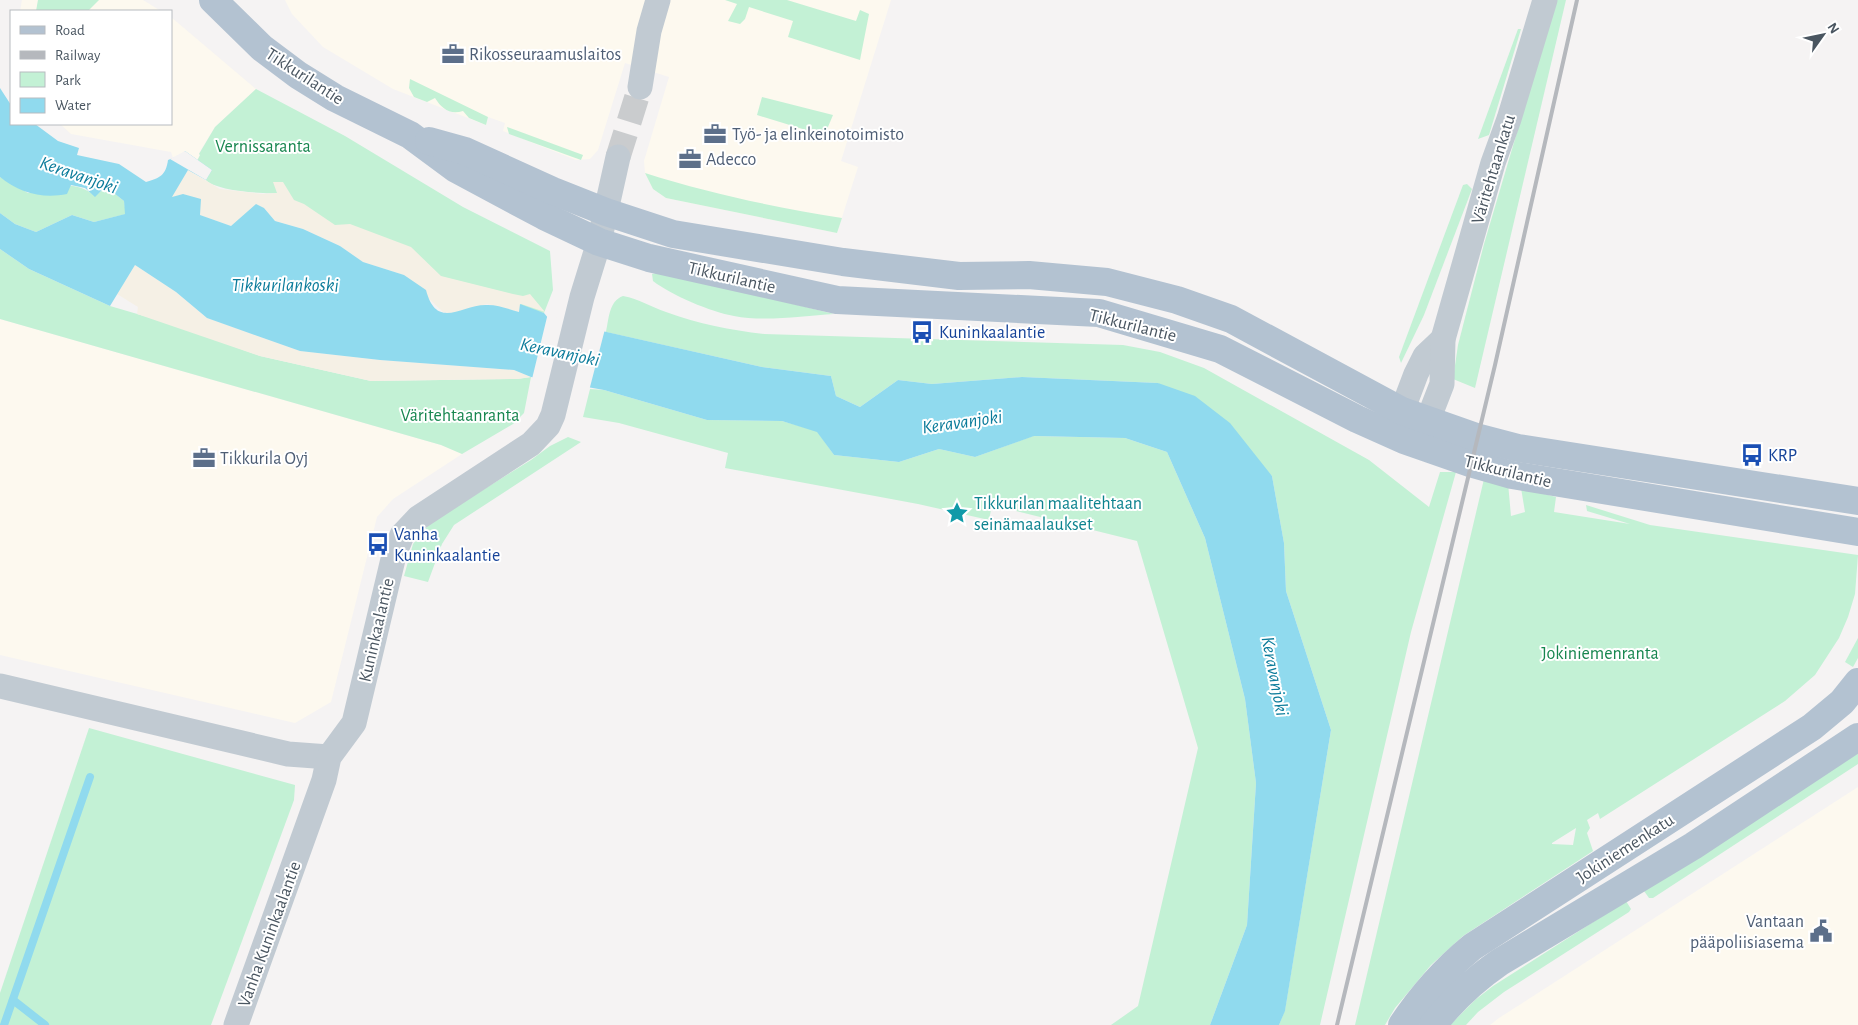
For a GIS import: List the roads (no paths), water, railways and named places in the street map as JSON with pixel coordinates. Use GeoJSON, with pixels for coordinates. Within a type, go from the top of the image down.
{"type":"FeatureCollection","features":[{"type":"Feature","properties":{"kind":"main road","name":"Tikkurilantie"},"geometry":{"type":"LineString","coordinates":[[213,0],[262,48],[298,75],[335,98],[410,135],[465,151],[554,192],[606,212],[673,234],[843,262],[959,276],[1030,275],[1107,282],[1177,300],[1231,319],[1402,410],[1476,437],[1518,448],[1858,501]]}},
{"type":"Feature","properties":{"kind":"main road","name":"Tikkurilantie"},"geometry":{"type":"LineString","coordinates":[[410,135],[456,169],[544,216],[599,242],[649,258],[837,300],[1099,312],[1220,349],[1357,419],[1404,440],[1470,463],[1512,475],[1858,532]]}},
{"type":"Feature","properties":{"kind":"main road","name":"Jokiniemenkatu"},"geometry":{"type":"LineString","coordinates":[[1402,1025],[1428,988],[1448,967],[1472,947],[1812,728],[1842,702],[1858,682]]}},
{"type":"Feature","properties":{"kind":"main road","name":"Jokiniemenkatu"},"geometry":{"type":"LineString","coordinates":[[1433,1025],[1451,1001],[1476,979],[1500,962],[1693,846],[1858,737]]}},
{"type":"Feature","properties":{"kind":"street"},"geometry":{"type":"LineString","coordinates":[[640,87],[648,32],[658,0]]}},
{"type":"Feature","properties":{"kind":"street","name":"Väritehtaankatu"},"geometry":{"type":"LineString","coordinates":[[1404,440],[1428,420],[1442,384],[1443,339],[1493,163],[1509,119],[1545,0]]}},
{"type":"Feature","properties":{"kind":"street","name":"Kuninkaalantie"},"geometry":{"type":"LineString","coordinates":[[329,757],[354,723],[394,555],[402,536],[418,518],[540,437],[548,426],[556,404],[582,296],[599,242],[618,157]]}},
{"type":"Feature","properties":{"kind":"street"},"geometry":{"type":"LineString","coordinates":[[1404,440],[1402,410],[1425,356],[1443,339]]}},
{"type":"Feature","properties":{"kind":"street"},"geometry":{"type":"LineString","coordinates":[[0,686],[288,754],[329,757]]}},
{"type":"Feature","properties":{"kind":"street","name":"Vanha Kuninkaalantie"},"geometry":{"type":"LineString","coordinates":[[236,1025],[324,780],[329,757]]}},
{"type":"Feature","properties":{"kind":"water"},"geometry":{"type":"Polygon","coordinates":[[[0,88],[10,103],[10,125],[36,125],[58,141],[79,148],[77,155],[119,164],[146,182],[162,175],[168,160],[183,154],[185,151],[212,170],[206,180],[188,170],[172,197],[183,194],[201,199],[200,215],[231,226],[256,204],[264,208],[275,221],[303,229],[340,246],[363,262],[404,275],[426,290],[431,303],[437,310],[444,313],[488,305],[500,306],[519,312],[520,304],[544,313],[549,319],[762,367],[831,376],[836,396],[860,407],[898,380],[932,384],[1022,377],[1158,383],[1195,396],[1230,423],[1272,476],[1284,543],[1286,591],[1331,730],[1285,1011],[1279,1025],[1210,1025],[1247,925],[1256,783],[1245,699],[1205,538],[1167,452],[1125,438],[1034,436],[975,457],[939,449],[899,462],[834,455],[817,432],[782,421],[707,420],[604,390],[531,377],[514,370],[380,360],[300,351],[207,318],[176,292],[135,265],[110,306],[29,269],[0,249],[0,213],[15,224],[36,232],[72,215],[94,222],[125,214],[124,201],[110,190],[101,191],[95,197],[85,188],[71,185],[67,194],[40,195],[23,191],[0,177],[0,88]]]}},
{"type":"Feature","properties":{"kind":"waterway"},"geometry":{"type":"LineString","coordinates":[[4,1025],[90,777]]}},
{"type":"Feature","properties":{"kind":"waterway"},"geometry":{"type":"LineString","coordinates":[[13,1000],[45,1025]]}},
{"type":"Feature","properties":{"kind":"tunnel"},"geometry":{"type":"LineString","coordinates":[[618,157],[640,87]]}},
{"type":"Feature","properties":{"kind":"railway"},"geometry":{"type":"LineString","coordinates":[[1337,1025],[1495,365],[1577,0]]}},
{"type":"Feature","properties":{"kind":"place","name":"Rikosseuraamuslaitos"},"geometry":{"type":"Point","coordinates":[453,54]}},
{"type":"Feature","properties":{"kind":"place","name":"Työ- ja elinkeinotoimisto"},"geometry":{"type":"Point","coordinates":[715,134]}},
{"type":"Feature","properties":{"kind":"place","name":"Adecco"},"geometry":{"type":"Point","coordinates":[690,159]}},
{"type":"Feature","properties":{"kind":"place","name":"Kuninkaalantie"},"geometry":{"type":"Point","coordinates":[922,332]}},
{"type":"Feature","properties":{"kind":"place","name":"KRP"},"geometry":{"type":"Point","coordinates":[1752,455]}},
{"type":"Feature","properties":{"kind":"place","name":"Tikkurila Oyj"},"geometry":{"type":"Point","coordinates":[204,458]}},
{"type":"Feature","properties":{"kind":"place","name":"Tikkurilan maalitehtaan seinämaalaukset"},"geometry":{"type":"Point","coordinates":[957,513]}},
{"type":"Feature","properties":{"kind":"place","name":"Vanha Kuninkaalantie"},"geometry":{"type":"Point","coordinates":[378,544]}},
{"type":"Feature","properties":{"kind":"place","name":"Vantaan pääpoliisiasema"},"geometry":{"type":"Point","coordinates":[1821,931]}},
{"type":"Feature","properties":{"kind":"park label","name":"Vernissaranta"},"geometry":{"type":"Point","coordinates":[263,146]}},
{"type":"Feature","properties":{"kind":"park label","name":"Väritehtaanranta"},"geometry":{"type":"Point","coordinates":[460,415]}},
{"type":"Feature","properties":{"kind":"park label","name":"Jokiniemenranta"},"geometry":{"type":"Point","coordinates":[1600,653]}},
{"type":"Feature","properties":{"kind":"water label","name":"Keravanjoki"},"geometry":{"type":"Point","coordinates":[79,174]}},
{"type":"Feature","properties":{"kind":"water label","name":"Tikkurilankoski"},"geometry":{"type":"Point","coordinates":[285,284]}},
{"type":"Feature","properties":{"kind":"water label","name":"Keravanjoki"},"geometry":{"type":"Point","coordinates":[560,351]}},
{"type":"Feature","properties":{"kind":"water label","name":"Keravanjoki"},"geometry":{"type":"Point","coordinates":[962,421]}},
{"type":"Feature","properties":{"kind":"water label","name":"Keravanjoki"},"geometry":{"type":"Point","coordinates":[1276,676]}}]}
